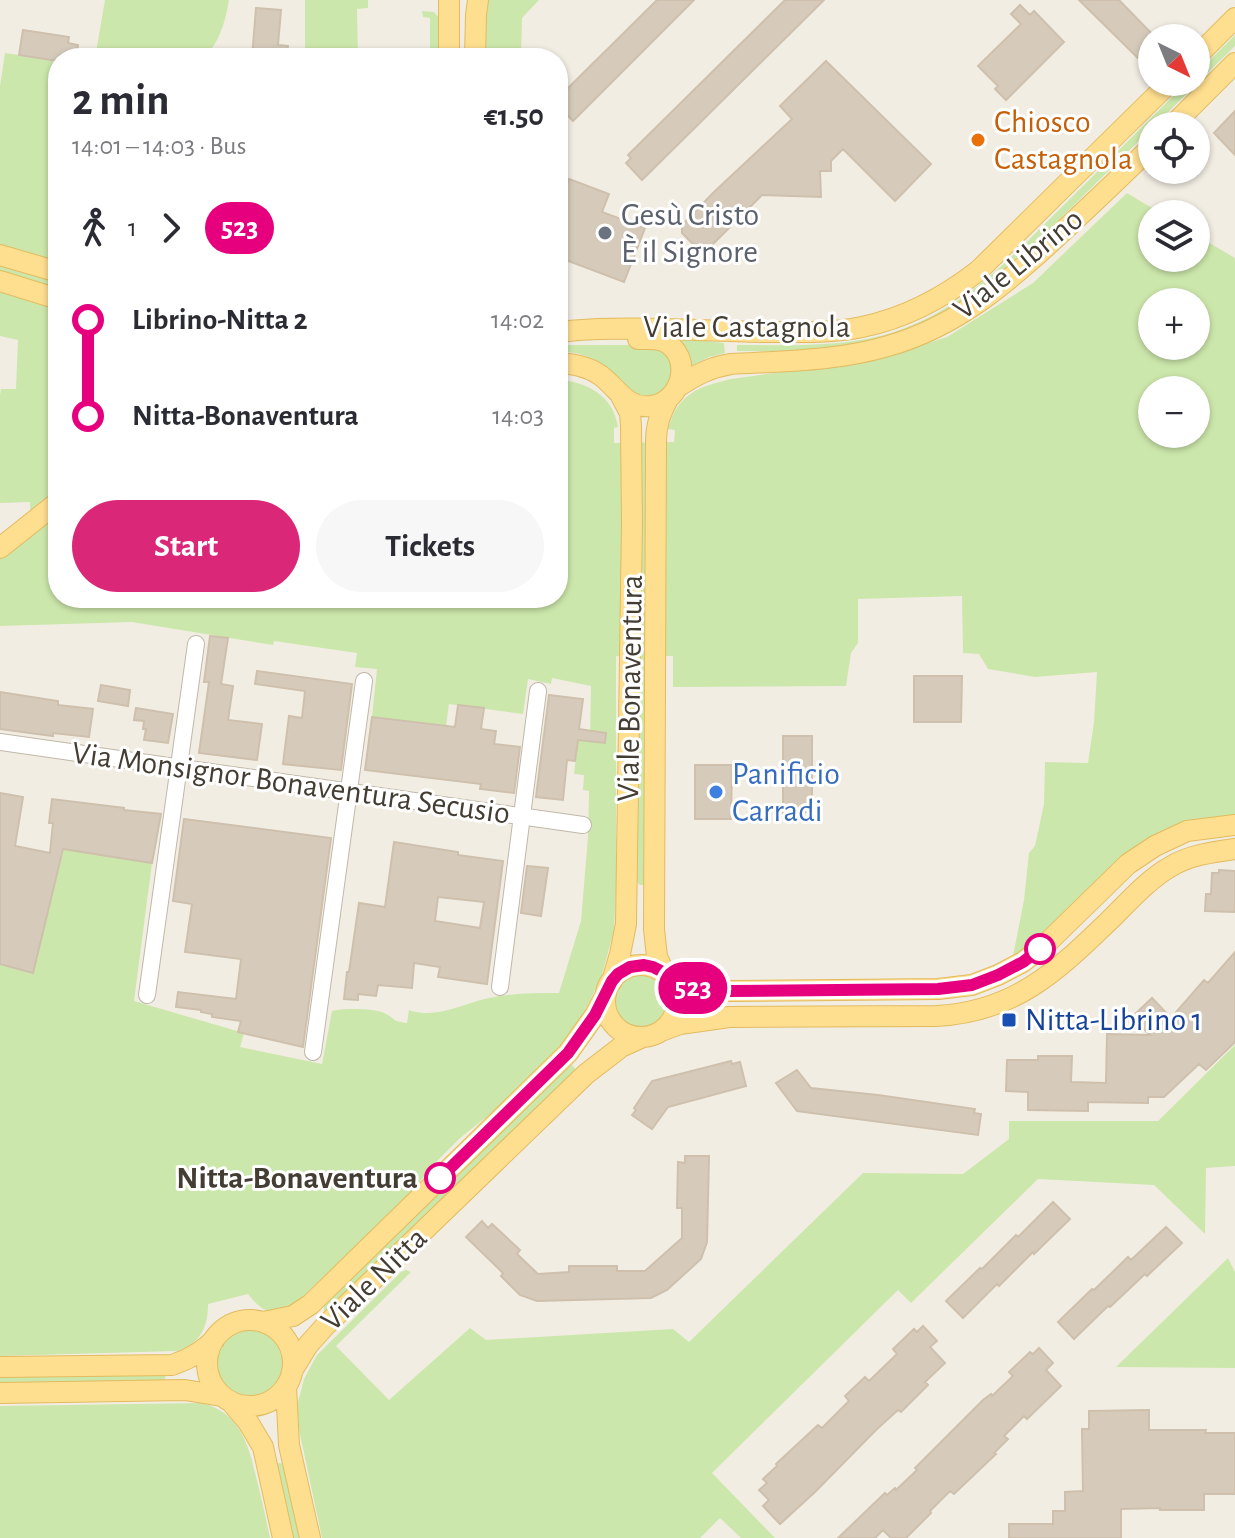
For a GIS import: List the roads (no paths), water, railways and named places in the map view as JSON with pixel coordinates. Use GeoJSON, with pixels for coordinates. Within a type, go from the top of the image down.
{"type":"FeatureCollection","features":[{"type":"Feature","properties":{"kind":"main road"},"geometry":{"type":"LineString","coordinates":[[449,0],[449,48]]}},
{"type":"Feature","properties":{"kind":"main road"},"geometry":{"type":"LineString","coordinates":[[475,48],[478,0]]}},
{"type":"Feature","properties":{"kind":"main road"},"geometry":{"type":"LineString","coordinates":[[1210,43],[1235,18]]}},
{"type":"Feature","properties":{"kind":"main road"},"geometry":{"type":"LineString","coordinates":[[1186,112],[1235,63]]}},
{"type":"Feature","properties":{"kind":"main road","name":"Viale Castagnola"},"geometry":{"type":"LineString","coordinates":[[568,331],[662,328],[829,332],[873,324],[925,306],[954,290],[978,271],[1156,96]]}},
{"type":"Feature","properties":{"kind":"main road","name":"Viale Librino"},"geometry":{"type":"LineString","coordinates":[[673,392],[701,372],[717,366],[858,353],[886,347],[936,329],[983,300],[1024,267],[1138,159]]}},
{"type":"Feature","properties":{"kind":"main road"},"geometry":{"type":"LineString","coordinates":[[0,252],[48,269]]}},
{"type":"Feature","properties":{"kind":"main road"},"geometry":{"type":"LineString","coordinates":[[4,283],[48,296]]}},
{"type":"Feature","properties":{"kind":"main road"},"geometry":{"type":"LineString","coordinates":[[568,332],[604,339],[663,341],[678,357],[681,369],[656,427],[654,929],[657,957],[668,979],[677,996],[676,1009],[671,1022],[652,1034],[629,1035],[614,1025],[606,1008],[609,988],[622,971],[639,965],[653,967],[668,979],[696,989],[938,989],[972,985],[1023,962],[1047,943],[1128,864],[1155,846],[1187,831],[1235,825]]}},
{"type":"Feature","properties":{"kind":"main road"},"geometry":{"type":"LineString","coordinates":[[568,364],[595,372],[621,396],[641,406],[658,404],[673,392]]}},
{"type":"Feature","properties":{"kind":"main road","name":"Viale Bonaventura"},"geometry":{"type":"LineString","coordinates":[[263,1322],[293,1316],[311,1304],[568,1053],[595,1015],[609,988],[626,924],[631,443],[630,413],[621,396]]}},
{"type":"Feature","properties":{"kind":"main road"},"geometry":{"type":"LineString","coordinates":[[0,548],[48,510]]}},
{"type":"Feature","properties":{"kind":"main road","name":"Viale Nitta"},"geometry":{"type":"LineString","coordinates":[[289,1378],[308,1345],[326,1325],[586,1074],[621,1047],[680,1024],[729,1017],[936,1016],[979,1009],[1007,1000],[1038,984],[1067,962],[1136,894],[1169,867],[1195,856],[1235,849]]}},
{"type":"Feature","properties":{"kind":"main road"},"geometry":{"type":"LineString","coordinates":[[0,1367],[172,1365],[201,1352],[221,1331],[235,1323],[246,1320],[263,1322],[278,1330],[288,1343],[293,1359],[289,1378],[289,1445],[310,1538]]}},
{"type":"Feature","properties":{"kind":"main road"},"geometry":{"type":"LineString","coordinates":[[214,1340],[207,1356],[212,1383],[248,1422],[263,1447],[283,1538]]}},
{"type":"Feature","properties":{"kind":"main road"},"geometry":{"type":"LineString","coordinates":[[0,1393],[185,1390],[248,1406],[264,1403],[279,1395],[289,1378]]}},
{"type":"Feature","properties":{"kind":"street"},"geometry":{"type":"LineString","coordinates":[[147,995],[196,644]]}},
{"type":"Feature","properties":{"kind":"street"},"geometry":{"type":"LineString","coordinates":[[313,1052],[364,681]]}},
{"type":"Feature","properties":{"kind":"street"},"geometry":{"type":"LineString","coordinates":[[500,987],[538,691]]}},
{"type":"Feature","properties":{"kind":"street","name":"Via Monsignor Bonaventura Secusio"},"geometry":{"type":"LineString","coordinates":[[0,742],[583,825]]}},
{"type":"Feature","properties":{"kind":"place","name":"Chiosco Castagnola"},"geometry":{"type":"Point","coordinates":[978,140]}},
{"type":"Feature","properties":{"kind":"place","name":"Gesù Cristo È il Signore"},"geometry":{"type":"Point","coordinates":[605,233]}},
{"type":"Feature","properties":{"kind":"place","name":"Panificio Carradi"},"geometry":{"type":"Point","coordinates":[716,792]}},
{"type":"Feature","properties":{"kind":"place","name":"Nitta-Librino 1"},"geometry":{"type":"Point","coordinates":[1009,1020]}},
{"type":"Feature","properties":{"kind":"place","name":"Nitta-Bonaventura"},"geometry":{"type":"Point","coordinates":[440,1178]}}]}
